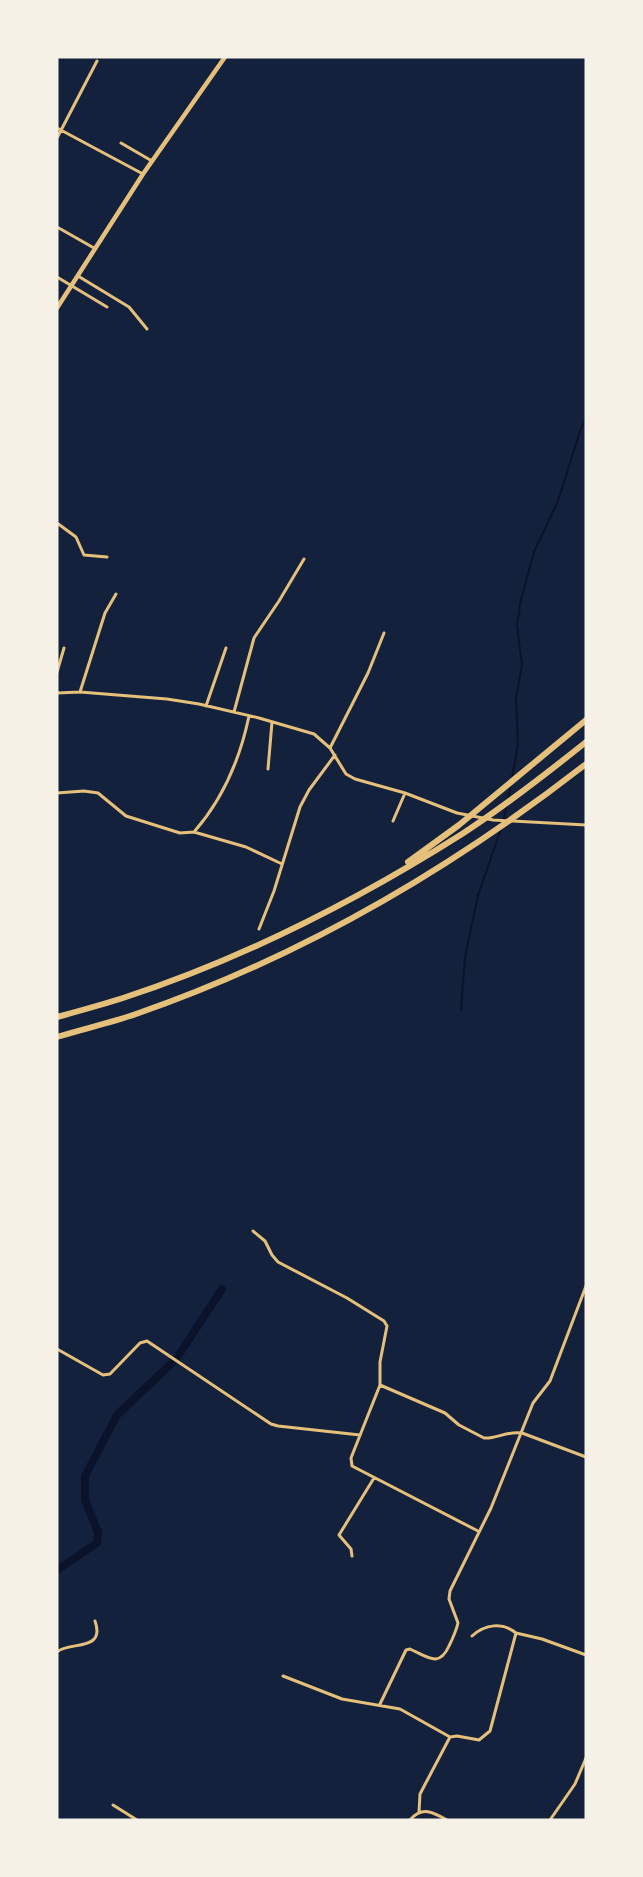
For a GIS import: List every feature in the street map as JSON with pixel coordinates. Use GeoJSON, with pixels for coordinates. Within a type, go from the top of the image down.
{"type":"FeatureCollection","features":[{"type":"Feature","properties":{"kind":"highway"},"geometry":{"type":"LineString","coordinates":[[374,886],[459,825],[586,720]]}},
{"type":"Feature","properties":{"kind":"highway"},"geometry":{"type":"LineString","coordinates":[[57,1017],[123,998],[232,957],[302,924],[374,886],[463,833],[531,785],[586,742]]}},
{"type":"Feature","properties":{"kind":"highway"},"geometry":{"type":"LineString","coordinates":[[57,1037],[135,1014],[240,973],[313,938],[388,897],[473,846],[541,800],[586,764]]}},
{"type":"Feature","properties":{"kind":"main road"},"geometry":{"type":"LineString","coordinates":[[57,308],[143,174],[224,57]]}},
{"type":"Feature","properties":{"kind":"street"},"geometry":{"type":"LineString","coordinates":[[57,138],[97,61]]}},
{"type":"Feature","properties":{"kind":"street"},"geometry":{"type":"LineString","coordinates":[[57,128],[143,174]]}},
{"type":"Feature","properties":{"kind":"street"},"geometry":{"type":"LineString","coordinates":[[122,143],[153,161]]}},
{"type":"Feature","properties":{"kind":"street"},"geometry":{"type":"LineString","coordinates":[[57,227],[94,248]]}},
{"type":"Feature","properties":{"kind":"street"},"geometry":{"type":"LineString","coordinates":[[77,275],[129,307],[147,328]]}},
{"type":"Feature","properties":{"kind":"street"},"geometry":{"type":"LineString","coordinates":[[57,277],[107,307]]}},
{"type":"Feature","properties":{"kind":"street"},"geometry":{"type":"LineString","coordinates":[[57,523],[76,537],[83,554],[107,557]]}},
{"type":"Feature","properties":{"kind":"street"},"geometry":{"type":"LineString","coordinates":[[234,712],[254,638],[303,559]]}},
{"type":"Feature","properties":{"kind":"street"},"geometry":{"type":"LineString","coordinates":[[80,692],[105,613],[116,594]]}},
{"type":"Feature","properties":{"kind":"street"},"geometry":{"type":"LineString","coordinates":[[330,748],[368,673],[384,633]]}},
{"type":"Feature","properties":{"kind":"street"},"geometry":{"type":"LineString","coordinates":[[57,672],[64,648]]}},
{"type":"Feature","properties":{"kind":"street"},"geometry":{"type":"LineString","coordinates":[[206,706],[226,648]]}},
{"type":"Feature","properties":{"kind":"street"},"geometry":{"type":"LineString","coordinates":[[57,693],[80,692],[167,699],[234,712],[314,734],[330,748],[344,772],[351,777],[472,817],[586,825]]}},
{"type":"Feature","properties":{"kind":"street"},"geometry":{"type":"LineString","coordinates":[[194,832],[215,803],[237,762],[249,716]]}},
{"type":"Feature","properties":{"kind":"street"},"geometry":{"type":"LineString","coordinates":[[268,769],[272,722]]}},
{"type":"Feature","properties":{"kind":"street"},"geometry":{"type":"LineString","coordinates":[[259,929],[300,807],[309,790],[335,755]]}},
{"type":"Feature","properties":{"kind":"street"},"geometry":{"type":"LineString","coordinates":[[57,793],[101,794],[126,816],[180,833],[194,832],[246,847],[282,864]]}},
{"type":"Feature","properties":{"kind":"street"},"geometry":{"type":"LineString","coordinates":[[393,821],[405,793]]}},
{"type":"Feature","properties":{"kind":"street"},"geometry":{"type":"LineString","coordinates":[[253,1231],[265,1241],[278,1262],[347,1298],[386,1323],[387,1332],[380,1362],[380,1385],[351,1458],[351,1466],[478,1531]]}},
{"type":"Feature","properties":{"kind":"street"},"geometry":{"type":"LineString","coordinates":[[380,1704],[406,1650],[410,1649],[434,1659],[441,1658],[445,1654],[458,1623],[449,1594],[491,1508],[533,1403],[550,1381],[586,1286]]}},
{"type":"Feature","properties":{"kind":"street"},"geometry":{"type":"LineString","coordinates":[[57,1349],[104,1375],[110,1374],[140,1343],[147,1341],[271,1424],[360,1434]]}},
{"type":"Feature","properties":{"kind":"street"},"geometry":{"type":"LineString","coordinates":[[380,1385],[445,1413],[459,1425],[484,1438],[489,1439],[512,1431],[522,1432],[586,1457]]}},
{"type":"Feature","properties":{"kind":"street"},"geometry":{"type":"LineString","coordinates":[[352,1556],[351,1549],[339,1535],[374,1478]]}},
{"type":"Feature","properties":{"kind":"street"},"geometry":{"type":"LineString","coordinates":[[57,1652],[65,1647],[83,1646],[93,1639],[96,1631],[94,1621]]}},
{"type":"Feature","properties":{"kind":"street"},"geometry":{"type":"LineString","coordinates":[[472,1636],[484,1627],[496,1625],[586,1655]]}},
{"type":"Feature","properties":{"kind":"street"},"geometry":{"type":"LineString","coordinates":[[283,1676],[342,1699],[400,1709],[450,1737],[479,1740],[488,1733],[494,1720],[516,1633]]}},
{"type":"Feature","properties":{"kind":"street"},"geometry":{"type":"LineString","coordinates":[[419,1812],[420,1794],[450,1737]]}},
{"type":"Feature","properties":{"kind":"street"},"geometry":{"type":"LineString","coordinates":[[550,1820],[575,1784],[586,1758]]}},
{"type":"Feature","properties":{"kind":"street"},"geometry":{"type":"LineString","coordinates":[[113,1805],[137,1820]]}},
{"type":"Feature","properties":{"kind":"street"},"geometry":{"type":"LineString","coordinates":[[410,1820],[419,1812],[428,1811],[447,1820]]}},
{"type":"Feature","properties":{"kind":"waterway"},"geometry":{"type":"LineString","coordinates":[[512,778],[518,744],[516,698],[522,665],[517,625],[521,600],[534,552],[558,501],[580,431],[586,419]]}},
{"type":"Feature","properties":{"kind":"waterway"},"geometry":{"type":"LineString","coordinates":[[508,799],[511,784]]}},
{"type":"Feature","properties":{"kind":"waterway"},"geometry":{"type":"LineString","coordinates":[[504,819],[507,805]]}},
{"type":"Feature","properties":{"kind":"waterway"},"geometry":{"type":"LineString","coordinates":[[461,1010],[465,957],[478,895],[501,829]]}},
{"type":"Feature","properties":{"kind":"waterway"},"geometry":{"type":"LineString","coordinates":[[178,1356],[222,1289]]}},
{"type":"Feature","properties":{"kind":"waterway"},"geometry":{"type":"LineString","coordinates":[[57,1570],[97,1543],[98,1532],[85,1500],[85,1476],[117,1415],[174,1361]]}}]}
